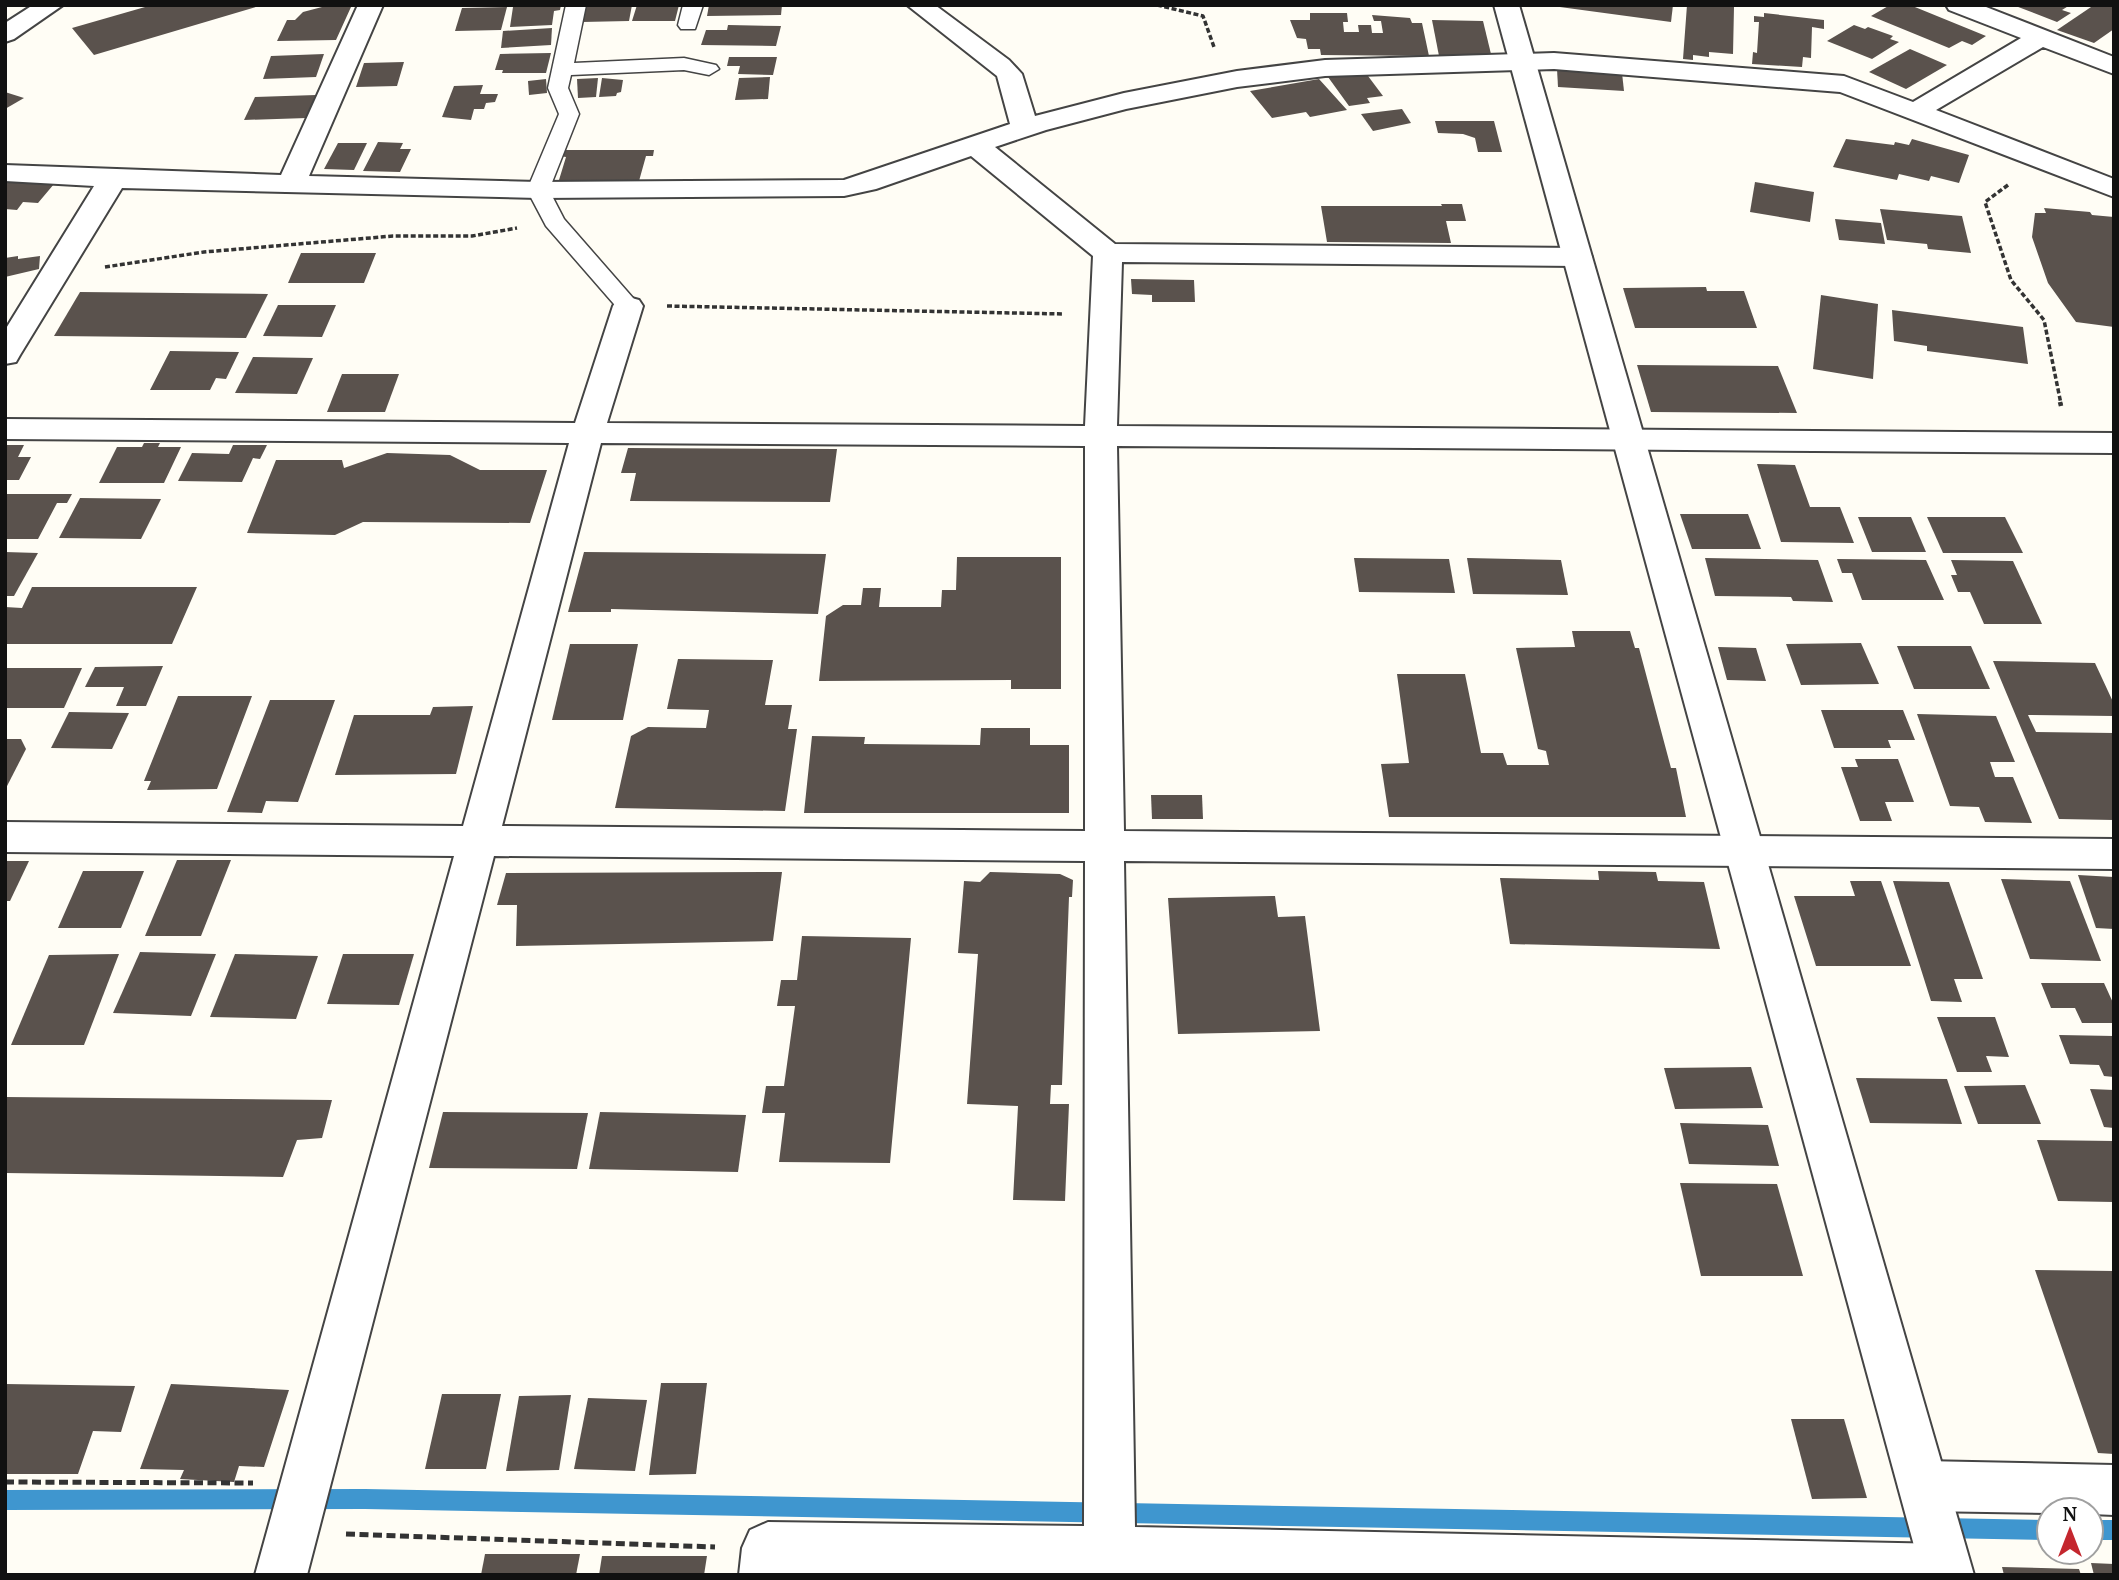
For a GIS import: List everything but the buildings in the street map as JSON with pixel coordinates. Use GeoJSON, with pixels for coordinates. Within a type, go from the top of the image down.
{"type":"FeatureCollection","features":[{"type":"Feature","properties":{"kind":"street"},"geometry":{"type":"LineString","coordinates":[[5,34],[51,5]]}},
{"type":"Feature","properties":{"kind":"street"},"geometry":{"type":"LineString","coordinates":[[292,182],[371,5]]}},
{"type":"Feature","properties":{"kind":"street"},"geometry":{"type":"LineString","coordinates":[[919,5],[1009,74],[1025,128]]}},
{"type":"Feature","properties":{"kind":"street"},"geometry":{"type":"LineString","coordinates":[[1506,5],[1937,1536]]}},
{"type":"Feature","properties":{"kind":"street"},"geometry":{"type":"LineString","coordinates":[[1958,5],[2114,66]]}},
{"type":"Feature","properties":{"kind":"street"},"geometry":{"type":"LineString","coordinates":[[1919,110],[2040,38]]}},
{"type":"Feature","properties":{"kind":"street"},"geometry":{"type":"LineString","coordinates":[[5,173],[113,179],[538,190],[844,188],[866,183],[1025,128],[1124,101],[1237,79],[1325,68],[1522,62],[1620,66],[1844,84],[1919,110],[2114,189]]}},
{"type":"Feature","properties":{"kind":"street"},"geometry":{"type":"LineString","coordinates":[[974,144],[1108,253],[1577,257]]}},
{"type":"Feature","properties":{"kind":"street"},"geometry":{"type":"LineString","coordinates":[[5,355],[113,179]]}},
{"type":"Feature","properties":{"kind":"street"},"geometry":{"type":"LineString","coordinates":[[1108,253],[1101,436],[1110,1552]]}},
{"type":"Feature","properties":{"kind":"street"},"geometry":{"type":"LineString","coordinates":[[281,1575],[589,432],[628,306]]}},
{"type":"Feature","properties":{"kind":"street"},"geometry":{"type":"LineString","coordinates":[[5,429],[2114,443]]}},
{"type":"Feature","properties":{"kind":"street"},"geometry":{"type":"LineString","coordinates":[[5,837],[2114,853]]}},
{"type":"Feature","properties":{"kind":"street"},"geometry":{"type":"LineString","coordinates":[[767,1562],[1110,1552],[1937,1536],[2114,1490]]}},
{"type":"Feature","properties":{"kind":"lane"},"geometry":{"type":"LineString","coordinates":[[576,5],[558,88],[569,114],[538,190],[554,221],[628,306]]}},
{"type":"Feature","properties":{"kind":"lane"},"geometry":{"type":"LineString","coordinates":[[688,25],[693,5]]}},
{"type":"Feature","properties":{"kind":"lane"},"geometry":{"type":"LineString","coordinates":[[562,69],[684,64],[709,69]]}},
{"type":"Feature","properties":{"kind":"path"},"geometry":{"type":"LineString","coordinates":[[1157,5],[1203,16],[1213,45],[1237,79]]}},
{"type":"Feature","properties":{"kind":"path"},"geometry":{"type":"LineString","coordinates":[[2042,159],[1985,202],[2011,280],[2044,320],[2068,443]]}},
{"type":"Feature","properties":{"kind":"path"},"geometry":{"type":"LineString","coordinates":[[52,276],[204,252],[393,236],[472,236],[554,221]]}},
{"type":"Feature","properties":{"kind":"path"},"geometry":{"type":"LineString","coordinates":[[628,306],[1106,315]]}},
{"type":"Feature","properties":{"kind":"path"},"geometry":{"type":"LineString","coordinates":[[5,1482],[305,1484]]}},
{"type":"Feature","properties":{"kind":"path"},"geometry":{"type":"LineString","coordinates":[[292,1532],[767,1562]]}},
{"type":"Feature","properties":{"kind":"waterway"},"geometry":{"type":"LineString","coordinates":[[5,1500],[365,1499],[2035,1530]]}},
{"type":"Feature","properties":{"kind":"waterway"},"geometry":{"type":"LineString","coordinates":[[2105,1530],[2114,1530]]}}]}
